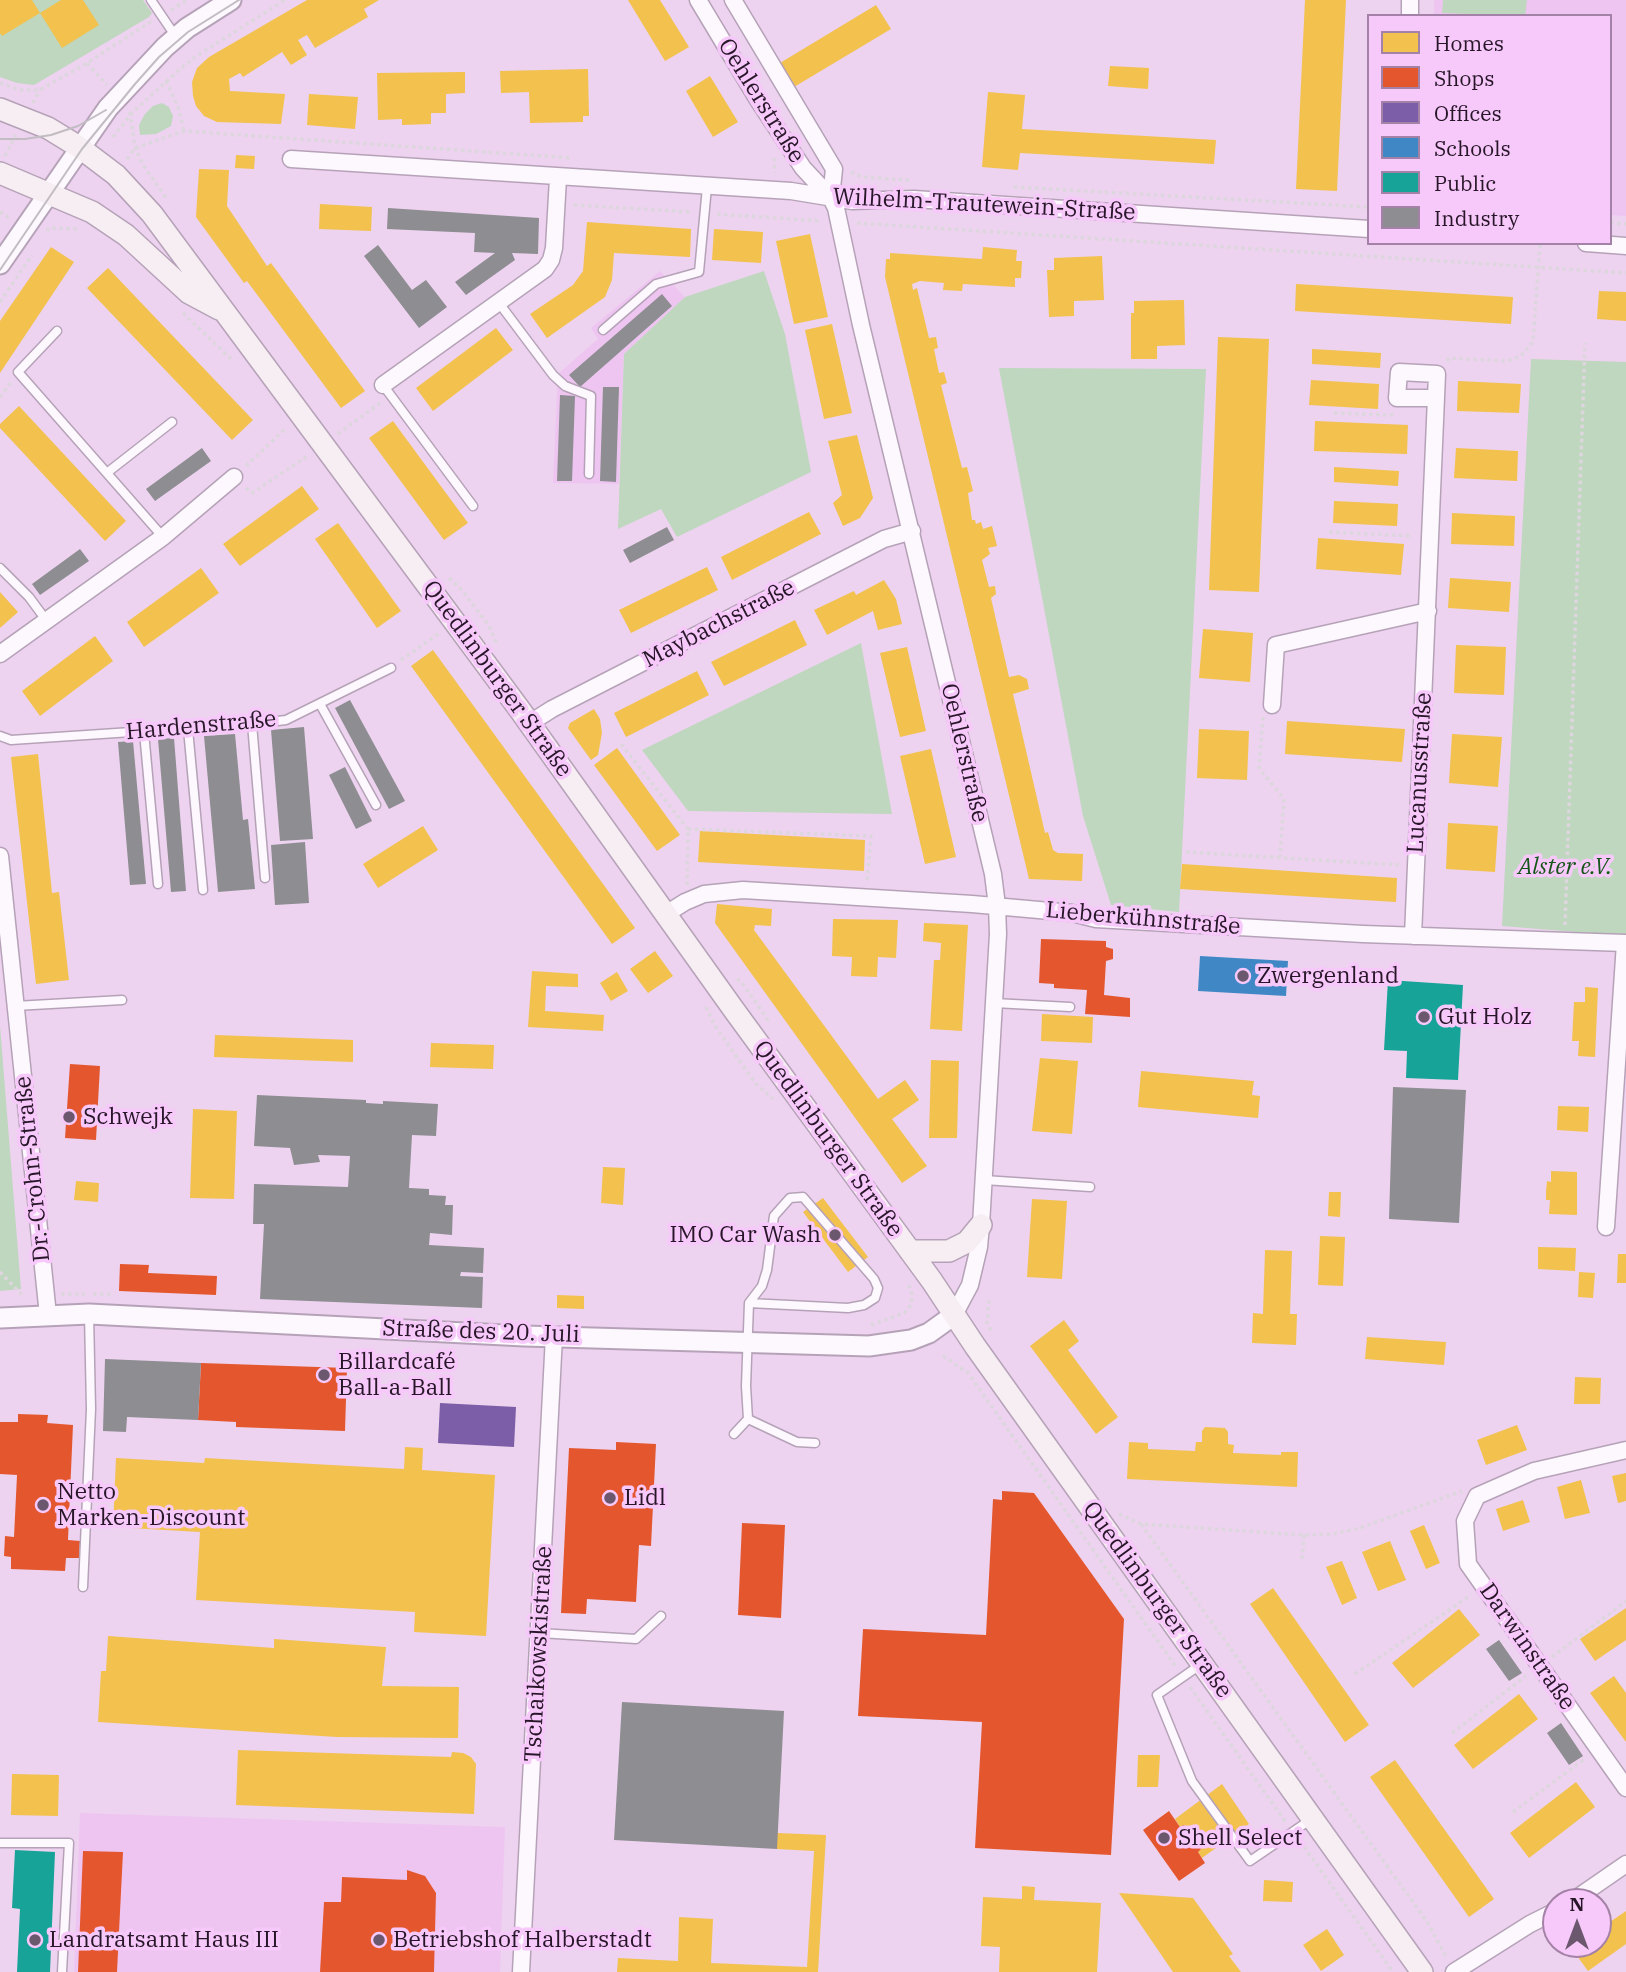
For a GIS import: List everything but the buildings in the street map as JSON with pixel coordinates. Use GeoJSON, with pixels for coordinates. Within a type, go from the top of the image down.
{"type":"FeatureCollection","features":[{"type":"Feature","properties":{"kind":"main road","name":"Quedlinburger Straße"},"geometry":{"type":"LineString","coordinates":[[0,109],[48,128],[79,147],[116,175],[138,197],[225,312],[316,450],[445,628],[530,723],[910,1251],[1422,1972]]}},
{"type":"Feature","properties":{"kind":"main road","name":"Quedlinburger Straße"},"geometry":{"type":"LineString","coordinates":[[0,173],[92,212],[134,243],[189,293],[225,312]]}},
{"type":"Feature","properties":{"kind":"main road"},"geometry":{"type":"LineString","coordinates":[[910,1251],[949,1251],[967,1242],[981,1225]]}},
{"type":"Feature","properties":{"kind":"street"},"geometry":{"type":"LineString","coordinates":[[0,264],[108,108],[176,37],[231,0]]}},
{"type":"Feature","properties":{"kind":"street","name":"Oehlerstraße"},"geometry":{"type":"LineString","coordinates":[[698,0],[758,100],[803,168],[831,198],[840,222],[861,325],[993,874],[997,906],[994,1003],[981,1225],[970,1285],[954,1315]]}},
{"type":"Feature","properties":{"kind":"street","name":"Oehlerstraße"},"geometry":{"type":"LineString","coordinates":[[733,0],[834,169],[831,198]]}},
{"type":"Feature","properties":{"kind":"street","name":"Wilhelm-Trautewein-Straße"},"geometry":{"type":"LineString","coordinates":[[291,159],[791,191],[852,201],[914,200],[1367,229]]}},
{"type":"Feature","properties":{"kind":"street"},"geometry":{"type":"LineString","coordinates":[[383,385],[545,269],[551,260],[558,204],[558,178]]}},
{"type":"Feature","properties":{"kind":"street"},"geometry":{"type":"LineString","coordinates":[[1435,398],[1397,398],[1399,372],[1437,374]]}},
{"type":"Feature","properties":{"kind":"street","name":"Lucanusstraße"},"geometry":{"type":"LineString","coordinates":[[1413,936],[1437,374]]}},
{"type":"Feature","properties":{"kind":"street"},"geometry":{"type":"LineString","coordinates":[[0,654],[163,537],[234,477]]}},
{"type":"Feature","properties":{"kind":"street","name":"Maybachstraße"},"geometry":{"type":"LineString","coordinates":[[530,723],[552,709],[884,540],[912,531]]}},
{"type":"Feature","properties":{"kind":"street"},"geometry":{"type":"LineString","coordinates":[[1272,705],[1276,645],[1427,611]]}},
{"type":"Feature","properties":{"kind":"street","name":"Dr.-Crohn-Straße"},"geometry":{"type":"LineString","coordinates":[[0,856],[8,1007],[48,1315]]}},
{"type":"Feature","properties":{"kind":"street","name":"Lieberkühnstraße"},"geometry":{"type":"LineString","coordinates":[[666,915],[704,894],[743,890],[997,906],[1072,913],[1096,919],[1413,936],[1625,943]]}},
{"type":"Feature","properties":{"kind":"street"},"geometry":{"type":"LineString","coordinates":[[1606,1227],[1625,943]]}},
{"type":"Feature","properties":{"kind":"street","name":"Straße des 20. Juli"},"geometry":{"type":"LineString","coordinates":[[0,1318],[89,1314],[554,1336],[839,1346],[891,1344],[929,1333],[954,1315]]}},
{"type":"Feature","properties":{"kind":"street","name":"Tschaikowskistraße"},"geometry":{"type":"LineString","coordinates":[[521,1972],[554,1336]]}},
{"type":"Feature","properties":{"kind":"street"},"geometry":{"type":"LineString","coordinates":[[1477,1496],[1534,1471],[1626,1450]]}},
{"type":"Feature","properties":{"kind":"street","name":"Darwinstraße"},"geometry":{"type":"LineString","coordinates":[[1477,1496],[1465,1521],[1468,1564],[1626,1788]]}},
{"type":"Feature","properties":{"kind":"street"},"geometry":{"type":"LineString","coordinates":[[1591,1888],[1626,1864]]}},
{"type":"Feature","properties":{"kind":"street"},"geometry":{"type":"LineString","coordinates":[[1451,1966],[1542,1918]]}},
{"type":"Feature","properties":{"kind":"lane"},"geometry":{"type":"LineString","coordinates":[[151,0],[176,37]]}},
{"type":"Feature","properties":{"kind":"lane"},"geometry":{"type":"LineString","coordinates":[[603,330],[656,284],[699,272],[706,187]]}},
{"type":"Feature","properties":{"kind":"lane"},"geometry":{"type":"LineString","coordinates":[[499,303],[552,375],[565,386],[591,396],[589,474]]}},
{"type":"Feature","properties":{"kind":"lane"},"geometry":{"type":"LineString","coordinates":[[57,331],[18,372],[163,537]]}},
{"type":"Feature","properties":{"kind":"lane"},"geometry":{"type":"LineString","coordinates":[[383,385],[473,506]]}},
{"type":"Feature","properties":{"kind":"lane"},"geometry":{"type":"LineString","coordinates":[[108,472],[172,422]]}},
{"type":"Feature","properties":{"kind":"lane"},"geometry":{"type":"LineString","coordinates":[[0,568],[29,597],[46,620]]}},
{"type":"Feature","properties":{"kind":"lane","name":"Hardenstraße"},"geometry":{"type":"LineString","coordinates":[[0,736],[11,740],[286,720],[391,668]]}},
{"type":"Feature","properties":{"kind":"lane"},"geometry":{"type":"LineString","coordinates":[[320,704],[376,805]]}},
{"type":"Feature","properties":{"kind":"lane"},"geometry":{"type":"LineString","coordinates":[[252,724],[265,878]]}},
{"type":"Feature","properties":{"kind":"lane"},"geometry":{"type":"LineString","coordinates":[[188,729],[202,890]]}},
{"type":"Feature","properties":{"kind":"lane"},"geometry":{"type":"LineString","coordinates":[[144,732],[158,884]]}},
{"type":"Feature","properties":{"kind":"lane"},"geometry":{"type":"LineString","coordinates":[[8,1007],[122,1000]]}},
{"type":"Feature","properties":{"kind":"lane"},"geometry":{"type":"LineString","coordinates":[[994,1003],[1070,1007]]}},
{"type":"Feature","properties":{"kind":"lane"},"geometry":{"type":"LineString","coordinates":[[984,1180],[1090,1186]]}},
{"type":"Feature","properties":{"kind":"lane"},"geometry":{"type":"LineString","coordinates":[[734,1434],[748,1419],[746,1386],[749,1303],[762,1286],[774,1216],[790,1198],[803,1197],[813,1205],[874,1279],[878,1288],[876,1298],[864,1305],[848,1308],[749,1303]]}},
{"type":"Feature","properties":{"kind":"lane"},"geometry":{"type":"LineString","coordinates":[[83,1587],[91,1409],[89,1314]]}},
{"type":"Feature","properties":{"kind":"lane"},"geometry":{"type":"LineString","coordinates":[[748,1419],[797,1442],[815,1443]]}},
{"type":"Feature","properties":{"kind":"lane"},"geometry":{"type":"LineString","coordinates":[[540,1633],[636,1639],[661,1616]]}},
{"type":"Feature","properties":{"kind":"lane"},"geometry":{"type":"LineString","coordinates":[[1202,1664],[1157,1695],[1192,1781],[1250,1861],[1312,1818]]}},
{"type":"Feature","properties":{"kind":"lane"},"geometry":{"type":"LineString","coordinates":[[0,1843],[69,1843],[62,1972]]}},
{"type":"Feature","properties":{"kind":"path"},"geometry":{"type":"LineString","coordinates":[[0,83],[20,90],[40,90],[187,0]]}},
{"type":"Feature","properties":{"kind":"path"},"geometry":{"type":"LineString","coordinates":[[285,0],[195,57],[132,113],[135,148],[184,131],[583,159]]}},
{"type":"Feature","properties":{"kind":"path"},"geometry":{"type":"LineString","coordinates":[[166,81],[178,107],[184,131]]}},
{"type":"Feature","properties":{"kind":"path"},"geometry":{"type":"LineString","coordinates":[[775,173],[803,168]]}},
{"type":"Feature","properties":{"kind":"path"},"geometry":{"type":"LineString","coordinates":[[834,169],[862,177],[916,181]]}},
{"type":"Feature","properties":{"kind":"path"},"geometry":{"type":"LineString","coordinates":[[1007,186],[1367,207]]}},
{"type":"Feature","properties":{"kind":"path"},"geometry":{"type":"LineString","coordinates":[[558,204],[905,224],[1626,273]]}},
{"type":"Feature","properties":{"kind":"path"},"geometry":{"type":"LineString","coordinates":[[42,239],[49,228],[80,229],[89,233]]}},
{"type":"Feature","properties":{"kind":"path"},"geometry":{"type":"LineString","coordinates":[[1437,374],[1449,358],[1507,361],[1521,356],[1533,342],[1539,245]]}},
{"type":"Feature","properties":{"kind":"path"},"geometry":{"type":"LineString","coordinates":[[0,302],[35,249]]}},
{"type":"Feature","properties":{"kind":"path"},"geometry":{"type":"LineString","coordinates":[[180,311],[230,358],[241,361]]}},
{"type":"Feature","properties":{"kind":"path"},"geometry":{"type":"LineString","coordinates":[[1559,940],[1564,929],[1585,343]]}},
{"type":"Feature","properties":{"kind":"path"},"geometry":{"type":"LineString","coordinates":[[0,397],[18,372]]}},
{"type":"Feature","properties":{"kind":"path"},"geometry":{"type":"LineString","coordinates":[[294,436],[287,426],[234,477],[252,493],[383,401],[383,385]]}},
{"type":"Feature","properties":{"kind":"path"},"geometry":{"type":"LineString","coordinates":[[1334,413],[1397,415]]}},
{"type":"Feature","properties":{"kind":"path"},"geometry":{"type":"LineString","coordinates":[[301,446],[316,450]]}},
{"type":"Feature","properties":{"kind":"path"},"geometry":{"type":"LineString","coordinates":[[314,465],[316,450]]}},
{"type":"Feature","properties":{"kind":"path"},"geometry":{"type":"LineString","coordinates":[[1329,532],[1429,536]]}},
{"type":"Feature","properties":{"kind":"path"},"geometry":{"type":"LineString","coordinates":[[391,668],[445,628]]}},
{"type":"Feature","properties":{"kind":"path"},"geometry":{"type":"LineString","coordinates":[[1272,705],[1263,711],[1259,768],[1283,799],[1280,857]]}},
{"type":"Feature","properties":{"kind":"path"},"geometry":{"type":"LineString","coordinates":[[621,744],[688,829],[687,901]]}},
{"type":"Feature","properties":{"kind":"path"},"geometry":{"type":"LineString","coordinates":[[688,829],[871,836],[866,897]]}},
{"type":"Feature","properties":{"kind":"path"},"geometry":{"type":"LineString","coordinates":[[1186,852],[1415,866]]}},
{"type":"Feature","properties":{"kind":"path"},"geometry":{"type":"LineString","coordinates":[[705,1005],[715,1026],[756,1084],[775,1101]]}},
{"type":"Feature","properties":{"kind":"path"},"geometry":{"type":"LineString","coordinates":[[0,1272],[23,1296]]}},
{"type":"Feature","properties":{"kind":"path"},"geometry":{"type":"LineString","coordinates":[[907,1279],[912,1294],[911,1305]]}},
{"type":"Feature","properties":{"kind":"path"},"geometry":{"type":"LineString","coordinates":[[943,1356],[968,1373],[1393,1972]]}},
{"type":"Feature","properties":{"kind":"path"},"geometry":{"type":"LineString","coordinates":[[1451,1966],[1428,1923],[1142,1524],[1304,1535],[1333,1534],[1360,1528],[1461,1490],[1477,1496]]}},
{"type":"Feature","properties":{"kind":"path"},"geometry":{"type":"LineString","coordinates":[[1302,1559],[1304,1535]]}},
{"type":"Feature","properties":{"kind":"path"},"geometry":{"type":"LineString","coordinates":[[1355,1674],[1484,1586]]}},
{"type":"Feature","properties":{"kind":"path"},"geometry":{"type":"LineString","coordinates":[[1513,1812],[1599,1749]]}},
{"type":"Feature","properties":{"kind":"shaded area"},"geometry":{"type":"Polygon","coordinates":[[[1434,0],[1626,0],[1626,216],[1612,215],[1612,14],[1434,14],[1434,0]]]}},
{"type":"Feature","properties":{"kind":"shaded area"},"geometry":{"type":"Polygon","coordinates":[[[660,271],[685,297],[624,354],[619,484],[553,483],[558,374],[598,339],[591,328],[660,271]]]}},
{"type":"Feature","properties":{"kind":"shaded area"},"geometry":{"type":"Polygon","coordinates":[[[80,1813],[505,1827],[500,1972],[74,1972],[80,1813]]]}},
{"type":"Feature","properties":{"kind":"green space"},"geometry":{"type":"Polygon","coordinates":[[[0,0],[143,0],[152,13],[34,85],[0,77],[0,0]]]}},
{"type":"Feature","properties":{"kind":"green space"},"geometry":{"type":"Polygon","coordinates":[[[1443,0],[1527,0],[1525,14],[1442,13],[1443,0]]]}},
{"type":"Feature","properties":{"kind":"green space"},"geometry":{"type":"Polygon","coordinates":[[[162,103],[169,107],[173,116],[171,126],[156,134],[140,135],[139,125],[145,114],[153,106],[162,103]]]}},
{"type":"Feature","properties":{"kind":"green space"},"geometry":{"type":"Polygon","coordinates":[[[764,271],[785,334],[811,472],[677,537],[661,509],[618,529],[624,354],[685,297],[764,271]]]}},
{"type":"Feature","properties":{"kind":"green space","name":"Alster e.V."},"geometry":{"type":"Polygon","coordinates":[[[1531,359],[1626,362],[1626,936],[1502,926],[1531,359]]]}},
{"type":"Feature","properties":{"kind":"green space"},"geometry":{"type":"Polygon","coordinates":[[[999,368],[1206,369],[1179,912],[1111,905],[1083,816],[999,368]]]}},
{"type":"Feature","properties":{"kind":"green space"},"geometry":{"type":"Polygon","coordinates":[[[861,643],[892,814],[688,811],[642,750],[861,643]]]}},
{"type":"Feature","properties":{"kind":"green space"},"geometry":{"type":"Polygon","coordinates":[[[0,1026],[21,1289],[0,1291],[0,1026]]]}},
{"type":"Feature","properties":{"kind":"tram line"},"geometry":{"type":"LineString","coordinates":[[0,270],[82,149],[135,84],[159,57],[188,32],[239,0]]}},
{"type":"Feature","properties":{"kind":"tram line"},"geometry":{"type":"LineString","coordinates":[[0,139],[51,135],[78,126],[106,110]]}},
{"type":"Feature","properties":{"kind":"place","name":"Zwergenland"},"geometry":{"type":"Point","coordinates":[1243,976]}},
{"type":"Feature","properties":{"kind":"place","name":"Gut Holz"},"geometry":{"type":"Point","coordinates":[1424,1017]}},
{"type":"Feature","properties":{"kind":"place","name":"Schwejk"},"geometry":{"type":"Point","coordinates":[69,1117]}},
{"type":"Feature","properties":{"kind":"place","name":"IMO Car Wash"},"geometry":{"type":"Point","coordinates":[835,1235]}},
{"type":"Feature","properties":{"kind":"place","name":"Billardcafé Ball-a-Ball"},"geometry":{"type":"Point","coordinates":[324,1375]}},
{"type":"Feature","properties":{"kind":"place","name":"Lidl"},"geometry":{"type":"Point","coordinates":[610,1498]}},
{"type":"Feature","properties":{"kind":"place","name":"Netto Marken-Discount"},"geometry":{"type":"Point","coordinates":[43,1505]}},
{"type":"Feature","properties":{"kind":"place","name":"Shell Select"},"geometry":{"type":"Point","coordinates":[1164,1838]}},
{"type":"Feature","properties":{"kind":"place","name":"Landratsamt Haus III"},"geometry":{"type":"Point","coordinates":[35,1940]}},
{"type":"Feature","properties":{"kind":"place","name":"Betriebshof Halberstadt"},"geometry":{"type":"Point","coordinates":[379,1940]}}]}
